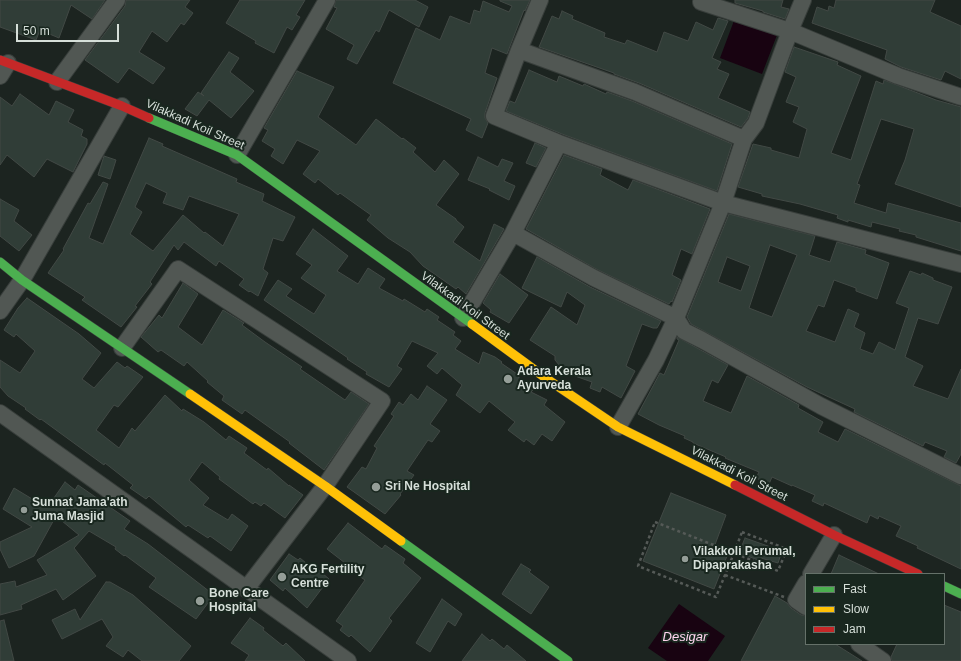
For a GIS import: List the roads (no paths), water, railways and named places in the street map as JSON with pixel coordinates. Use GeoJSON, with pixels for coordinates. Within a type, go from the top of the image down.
{"type":"FeatureCollection","features":[{"type":"Feature","properties":{"kind":"street"},"geometry":{"type":"LineString","coordinates":[[57,82],[117,0]]}},
{"type":"Feature","properties":{"kind":"street"},"geometry":{"type":"LineString","coordinates":[[237,155],[327,0]]}},
{"type":"Feature","properties":{"kind":"street"},"geometry":{"type":"LineString","coordinates":[[540,0],[494,116],[559,143],[723,203],[961,264]]}},
{"type":"Feature","properties":{"kind":"street"},"geometry":{"type":"LineString","coordinates":[[618,427],[656,360],[676,318],[723,203],[744,139],[756,123],[803,0]]}},
{"type":"Feature","properties":{"kind":"street"},"geometry":{"type":"LineString","coordinates":[[701,2],[790,31],[898,76],[961,97]]}},
{"type":"Feature","properties":{"kind":"street"},"geometry":{"type":"LineString","coordinates":[[519,50],[635,92],[744,139]]}},
{"type":"Feature","properties":{"kind":"street","name":"Vilakkadi Koil Street"},"geometry":{"type":"LineString","coordinates":[[3,66],[57,82],[122,106],[237,155],[547,379],[618,427],[834,535],[916,573]]}},
{"type":"Feature","properties":{"kind":"street"},"geometry":{"type":"LineString","coordinates":[[0,311],[22,280],[122,106]]}},
{"type":"Feature","properties":{"kind":"street"},"geometry":{"type":"LineString","coordinates":[[463,318],[513,234],[559,143]]}},
{"type":"Feature","properties":{"kind":"street"},"geometry":{"type":"LineString","coordinates":[[513,234],[594,278],[676,318],[684,331],[821,406],[961,476]]}},
{"type":"Feature","properties":{"kind":"street"},"geometry":{"type":"LineString","coordinates":[[0,262],[22,280],[325,486],[568,661]]}},
{"type":"Feature","properties":{"kind":"street"},"geometry":{"type":"LineString","coordinates":[[122,348],[178,269],[382,400],[325,486],[246,589]]}},
{"type":"Feature","properties":{"kind":"street"},"geometry":{"type":"LineString","coordinates":[[0,413],[348,661]]}},
{"type":"Feature","properties":{"kind":"street"},"geometry":{"type":"LineString","coordinates":[[812,573],[834,535]]}},
{"type":"Feature","properties":{"kind":"street"},"geometry":{"type":"LineString","coordinates":[[945,586],[961,594]]}},
{"type":"Feature","properties":{"kind":"street"},"geometry":{"type":"LineString","coordinates":[[801,603],[805,587]]}},
{"type":"Feature","properties":{"kind":"street"},"geometry":{"type":"LineString","coordinates":[[860,645],[883,661]]}},
{"type":"Feature","properties":{"kind":"water"},"geometry":{"type":"Polygon","coordinates":[[[735,18],[777,35],[762,74],[720,58],[735,18]]]}},
{"type":"Feature","properties":{"kind":"water","name":"Desigar"},"geometry":{"type":"Polygon","coordinates":[[[679,604],[725,636],[708,661],[667,661],[648,648],[679,604]]]}},
{"type":"Feature","properties":{"kind":"place","name":"Adara Kerala Ayurveda"},"geometry":{"type":"Point","coordinates":[508,379]}},
{"type":"Feature","properties":{"kind":"place","name":"Sri Ne Hospital"},"geometry":{"type":"Point","coordinates":[376,487]}},
{"type":"Feature","properties":{"kind":"place","name":"Sunnat Jama'ath Juma Masjid"},"geometry":{"type":"Point","coordinates":[24,510]}},
{"type":"Feature","properties":{"kind":"place","name":"Vilakkoli Perumal, Dipaprakasha"},"geometry":{"type":"Point","coordinates":[685,559]}},
{"type":"Feature","properties":{"kind":"place","name":"AKG Fertility Centre"},"geometry":{"type":"Point","coordinates":[282,577]}},
{"type":"Feature","properties":{"kind":"place","name":"Bone Care Hospital"},"geometry":{"type":"Point","coordinates":[200,601]}}]}
